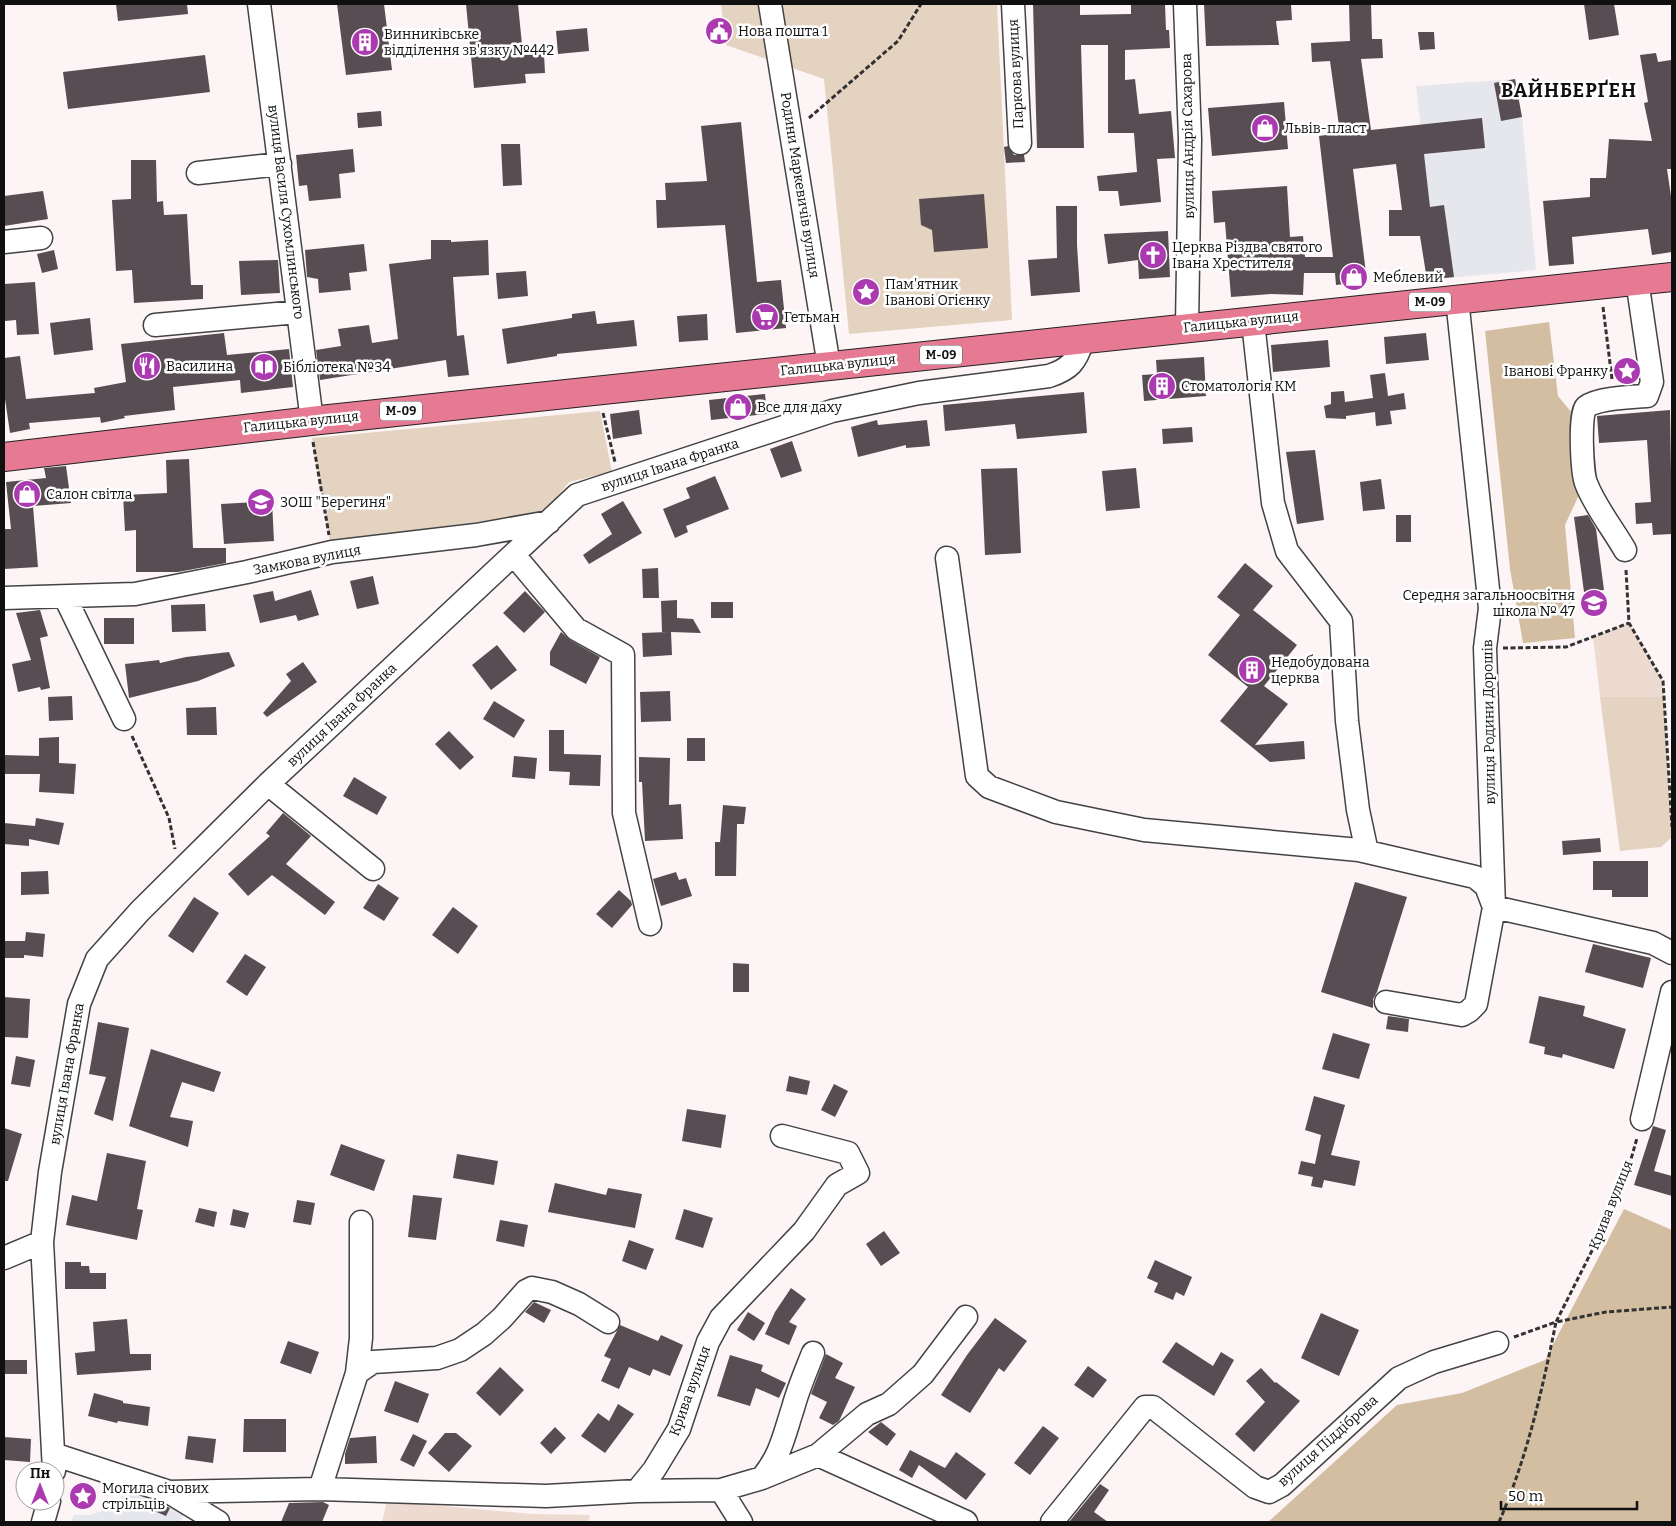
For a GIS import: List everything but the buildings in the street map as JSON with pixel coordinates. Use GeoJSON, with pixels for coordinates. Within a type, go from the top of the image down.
{"type":"FeatureCollection","features":[{"type":"Feature","properties":{"kind":"main road","name":"Галицька вулиця"},"geometry":{"type":"LineString","coordinates":[[4,457],[312,430],[597,390],[1083,340],[1188,327],[1252,322],[1672,276]]}},
{"type":"Feature","properties":{"kind":"street","name":"вулиця Василя Сухомлинського"},"geometry":{"type":"LineString","coordinates":[[259,4],[312,430]]}},
{"type":"Feature","properties":{"kind":"street","name":"Родини Маркевичів вулиця"},"geometry":{"type":"LineString","coordinates":[[770,4],[829,366]]}},
{"type":"Feature","properties":{"kind":"street","name":"Паркова вулиця"},"geometry":{"type":"LineString","coordinates":[[1013,4],[1020,143]]}},
{"type":"Feature","properties":{"kind":"street","name":"вулиця Андрія Сахарова"},"geometry":{"type":"LineString","coordinates":[[1185,4],[1190,139],[1188,327]]}},
{"type":"Feature","properties":{"kind":"street"},"geometry":{"type":"LineString","coordinates":[[198,173],[280,164]]}},
{"type":"Feature","properties":{"kind":"street"},"geometry":{"type":"LineString","coordinates":[[4,242],[42,238]]}},
{"type":"Feature","properties":{"kind":"street"},"geometry":{"type":"LineString","coordinates":[[1625,550],[1585,482],[1582,412],[1587,406],[1647,396],[1652,382],[1637,280]]}},
{"type":"Feature","properties":{"kind":"street","name":"вулиця Родини Дорошів"},"geometry":{"type":"LineString","coordinates":[[1386,1002],[1462,1015],[1470,1011],[1476,1004],[1494,907],[1485,648],[1490,608],[1457,299]]}},
{"type":"Feature","properties":{"kind":"street"},"geometry":{"type":"LineString","coordinates":[[155,325],[298,312]]}},
{"type":"Feature","properties":{"kind":"street"},"geometry":{"type":"LineString","coordinates":[[1252,322],[1273,503],[1278,522],[1287,551],[1341,621],[1347,721],[1363,851]]}},
{"type":"Feature","properties":{"kind":"street","name":"вулиця Івана Франка"},"geometry":{"type":"LineString","coordinates":[[53,1461],[42,1242],[50,1172],[79,1004],[97,960],[140,911],[268,784],[514,556],[577,495],[832,411],[919,394],[1057,374],[1066,371],[1074,360],[1083,340]]}},
{"type":"Feature","properties":{"kind":"street","name":"Замкова вулиця"},"geometry":{"type":"LineString","coordinates":[[4,598],[135,594],[247,572],[332,552],[476,535],[549,522]]}},
{"type":"Feature","properties":{"kind":"street"},"geometry":{"type":"LineString","coordinates":[[514,556],[576,629],[624,655],[624,814],[650,924]]}},
{"type":"Feature","properties":{"kind":"street"},"geometry":{"type":"LineString","coordinates":[[947,558],[977,776],[989,787],[1056,812],[1144,830],[1363,851],[1475,877],[1486,886],[1494,907],[1654,943],[1672,953]]}},
{"type":"Feature","properties":{"kind":"street"},"geometry":{"type":"LineString","coordinates":[[65,597],[124,719]]}},
{"type":"Feature","properties":{"kind":"street"},"geometry":{"type":"LineString","coordinates":[[268,784],[373,869]]}},
{"type":"Feature","properties":{"kind":"street"},"geometry":{"type":"LineString","coordinates":[[1642,1119],[1672,992]]}},
{"type":"Feature","properties":{"kind":"street","name":"Крива вулиця"},"geometry":{"type":"LineString","coordinates":[[637,1491],[654,1470],[679,1430],[708,1342],[721,1318],[804,1231],[837,1185],[858,1173],[848,1153],[782,1136]]}},
{"type":"Feature","properties":{"kind":"street"},"geometry":{"type":"LineString","coordinates":[[320,1490],[357,1373],[360,1338],[362,1222]]}},
{"type":"Feature","properties":{"kind":"street"},"geometry":{"type":"LineString","coordinates":[[4,1258],[42,1242]]}},
{"type":"Feature","properties":{"kind":"street"},"geometry":{"type":"LineString","coordinates":[[357,1373],[373,1362],[436,1358],[460,1350],[484,1334],[502,1318],[526,1291],[532,1288],[552,1292],[579,1304],[608,1322]]}},
{"type":"Feature","properties":{"kind":"street"},"geometry":{"type":"LineString","coordinates":[[65,1465],[169,1492],[320,1490],[546,1496],[637,1491],[721,1490],[762,1478],[818,1455],[868,1414],[889,1404],[922,1374],[966,1317]]}},
{"type":"Feature","properties":{"kind":"street","name":"вулиця Піддіброва"},"geometry":{"type":"LineString","coordinates":[[1052,1522],[1145,1407],[1153,1407],[1255,1487],[1269,1492],[1282,1485],[1399,1378],[1434,1362],[1497,1344]]}},
{"type":"Feature","properties":{"kind":"street"},"geometry":{"type":"LineString","coordinates":[[762,1478],[775,1463],[783,1443],[793,1406],[813,1354]]}},
{"type":"Feature","properties":{"kind":"street"},"geometry":{"type":"LineString","coordinates":[[818,1455],[966,1522]]}},
{"type":"Feature","properties":{"kind":"street"},"geometry":{"type":"LineString","coordinates":[[721,1490],[741,1522]]}},
{"type":"Feature","properties":{"kind":"street"},"geometry":{"type":"LineString","coordinates":[[169,1492],[218,1522]]}},
{"type":"Feature","properties":{"kind":"path"},"geometry":{"type":"LineString","coordinates":[[792,134],[898,41],[921,4]]}},
{"type":"Feature","properties":{"kind":"path"},"geometry":{"type":"LineString","coordinates":[[1604,307],[1614,400]]}},
{"type":"Feature","properties":{"kind":"path"},"geometry":{"type":"LineString","coordinates":[[597,390],[616,465]]}},
{"type":"Feature","properties":{"kind":"path"},"geometry":{"type":"LineString","coordinates":[[312,430],[332,552]]}},
{"type":"Feature","properties":{"kind":"path"},"geometry":{"type":"LineString","coordinates":[[1625,550],[1629,623],[1663,681],[1672,827]]}},
{"type":"Feature","properties":{"kind":"path"},"geometry":{"type":"LineString","coordinates":[[1485,648],[1566,647],[1629,623]]}},
{"type":"Feature","properties":{"kind":"path"},"geometry":{"type":"LineString","coordinates":[[124,719],[169,818],[175,850]]}},
{"type":"Feature","properties":{"kind":"path","name":"Крива вулиця"},"geometry":{"type":"LineString","coordinates":[[1500,1522],[1517,1481],[1531,1434],[1556,1322],[1613,1209],[1626,1177],[1642,1119]]}},
{"type":"Feature","properties":{"kind":"path"},"geometry":{"type":"LineString","coordinates":[[1497,1344],[1556,1322],[1606,1312],[1672,1307]]}},
{"type":"Feature","properties":{"kind":"shaded area"},"geometry":{"type":"Polygon","coordinates":[[[721,4],[997,4],[1012,320],[849,334],[824,79],[726,45],[721,4]]]}},
{"type":"Feature","properties":{"kind":"shaded area"},"geometry":{"type":"Polygon","coordinates":[[[1515,79],[1522,117],[1536,270],[1427,280],[1416,209],[1428,207],[1429,198],[1416,86],[1515,79]]]}},
{"type":"Feature","properties":{"kind":"shaded area"},"geometry":{"type":"Polygon","coordinates":[[[1549,322],[1558,396],[1581,424],[1585,482],[1565,525],[1575,638],[1523,643],[1510,569],[1485,331],[1549,322]]]}},
{"type":"Feature","properties":{"kind":"shaded area"},"geometry":{"type":"Polygon","coordinates":[[[600,411],[612,472],[569,482],[544,513],[330,542],[312,438],[600,411]]]}},
{"type":"Feature","properties":{"kind":"shaded area"},"geometry":{"type":"Polygon","coordinates":[[[1629,623],[1663,681],[1664,697],[1600,697],[1593,637],[1629,623]]]}},
{"type":"Feature","properties":{"kind":"shaded area"},"geometry":{"type":"Polygon","coordinates":[[[1600,697],[1664,697],[1672,837],[1661,847],[1620,851],[1600,697]]]}},
{"type":"Feature","properties":{"kind":"shaded area"},"geometry":{"type":"Polygon","coordinates":[[[1624,1209],[1672,1230],[1672,1522],[1268,1522],[1397,1405],[1462,1393],[1545,1360],[1624,1209]]]}},
{"type":"Feature","properties":{"kind":"shaded area"},"geometry":{"type":"Polygon","coordinates":[[[127,1487],[184,1512],[181,1522],[71,1522],[74,1515],[90,1515],[117,1506],[127,1487]]]}},
{"type":"Feature","properties":{"kind":"shaded area"},"geometry":{"type":"Polygon","coordinates":[[[387,1501],[533,1514],[590,1515],[588,1522],[382,1522],[387,1501]]]}},
{"type":"Feature","properties":{"kind":"place","name":"Нова пошта 1"},"geometry":{"type":"Point","coordinates":[719,31]}},
{"type":"Feature","properties":{"kind":"place","name":"Винниківське відділення зв'язку №442"},"geometry":{"type":"Point","coordinates":[365,42]}},
{"type":"Feature","properties":{"kind":"place","name":"Львів-пласт"},"geometry":{"type":"Point","coordinates":[1265,128]}},
{"type":"Feature","properties":{"kind":"place","name":"Церква Різдва святого Івана Хрестителя"},"geometry":{"type":"Point","coordinates":[1153,255]}},
{"type":"Feature","properties":{"kind":"place","name":"Меблевий"},"geometry":{"type":"Point","coordinates":[1354,277]}},
{"type":"Feature","properties":{"kind":"place","name":"Пам'ятник Іванові Огієнку"},"geometry":{"type":"Point","coordinates":[866,292]}},
{"type":"Feature","properties":{"kind":"place","name":"Гетьман"},"geometry":{"type":"Point","coordinates":[765,317]}},
{"type":"Feature","properties":{"kind":"place","name":"Василина"},"geometry":{"type":"Point","coordinates":[147,366]}},
{"type":"Feature","properties":{"kind":"place","name":"Бібліотека №34"},"geometry":{"type":"Point","coordinates":[264,367]}},
{"type":"Feature","properties":{"kind":"place","name":"Іванові Франку"},"geometry":{"type":"Point","coordinates":[1627,371]}},
{"type":"Feature","properties":{"kind":"place","name":"Стоматологія KM"},"geometry":{"type":"Point","coordinates":[1162,386]}},
{"type":"Feature","properties":{"kind":"place","name":"Все для даху"},"geometry":{"type":"Point","coordinates":[738,407]}},
{"type":"Feature","properties":{"kind":"place","name":"Салон світла"},"geometry":{"type":"Point","coordinates":[27,494]}},
{"type":"Feature","properties":{"kind":"place","name":"ЗОШ \"Берегиня\""},"geometry":{"type":"Point","coordinates":[261,502]}},
{"type":"Feature","properties":{"kind":"place","name":"Середня загальноосвітня школа № 47"},"geometry":{"type":"Point","coordinates":[1594,603]}},
{"type":"Feature","properties":{"kind":"place","name":"Недобудована церква"},"geometry":{"type":"Point","coordinates":[1252,670]}},
{"type":"Feature","properties":{"kind":"place","name":"Могила січових стрільців"},"geometry":{"type":"Point","coordinates":[83,1496]}},
{"type":"Feature","properties":{"kind":"district","name":"ВАЙНБЕРҐЕН"},"geometry":{"type":"Point","coordinates":[1569,90]}}]}
